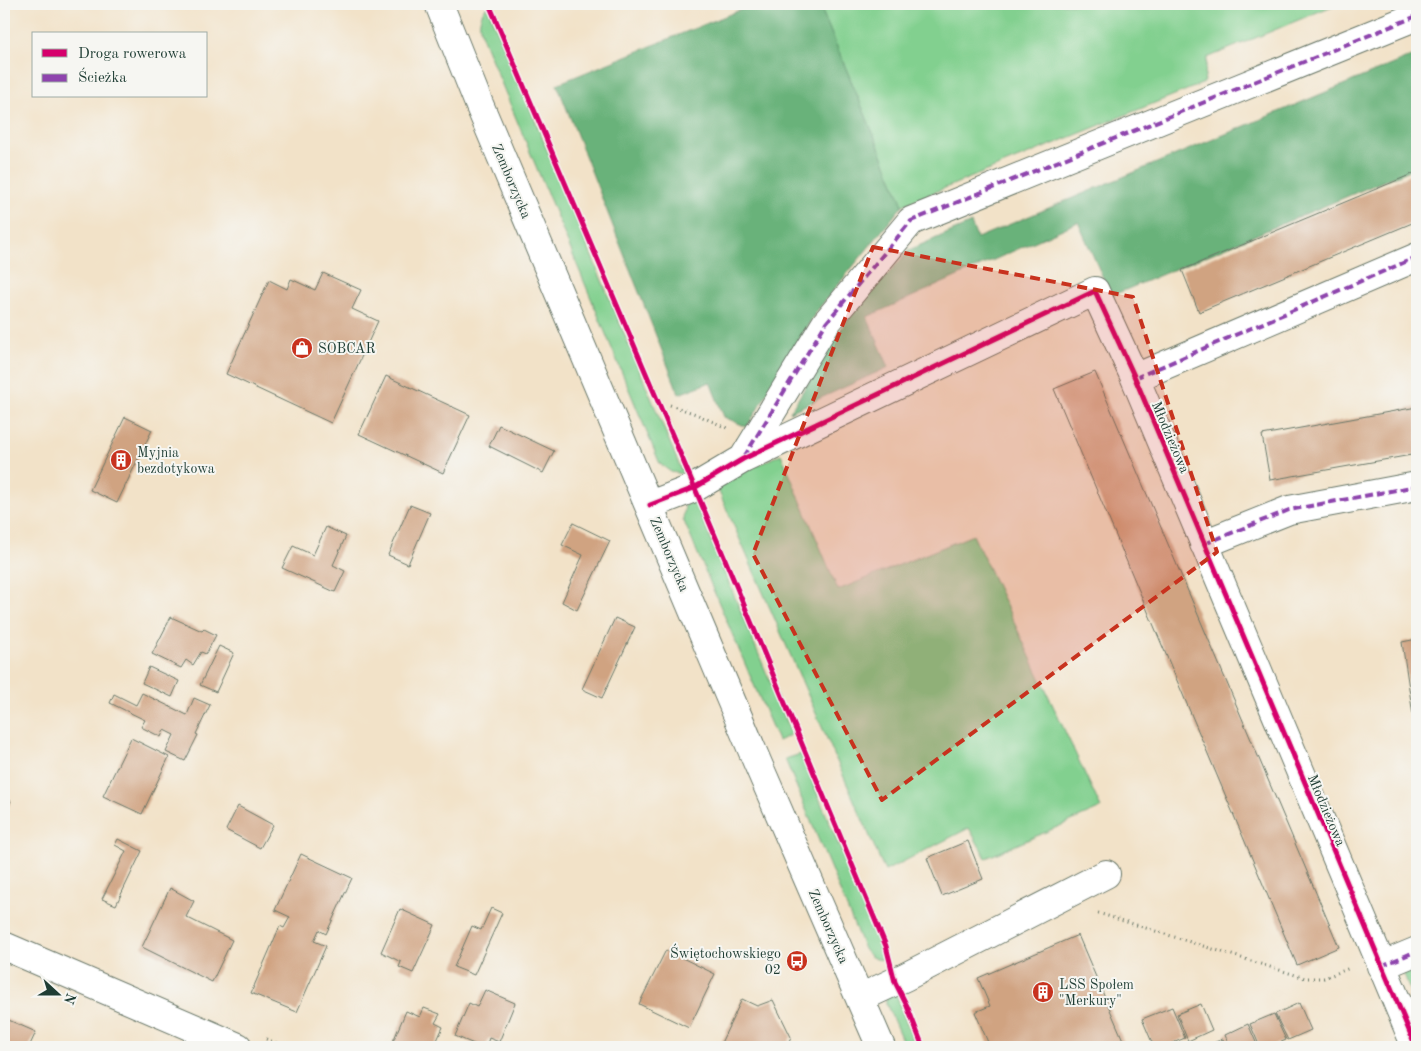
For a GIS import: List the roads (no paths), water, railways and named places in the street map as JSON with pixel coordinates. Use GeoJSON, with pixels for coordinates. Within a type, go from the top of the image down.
{"type":"FeatureCollection","features":[{"type":"Feature","properties":{"kind":"street","name":"Zemborzycka"},"geometry":{"type":"LineString","coordinates":[[439,4],[479,104],[758,764],[881,1047]]}},
{"type":"Feature","properties":{"kind":"street"},"geometry":{"type":"LineString","coordinates":[[749,449],[826,323],[911,221],[1417,16]]}},
{"type":"Feature","properties":{"kind":"street"},"geometry":{"type":"LineString","coordinates":[[1135,378],[1417,257]]}},
{"type":"Feature","properties":{"kind":"street","name":"Młodzieżowa"},"geometry":{"type":"LineString","coordinates":[[650,505],[694,488],[749,449],[1095,292],[1135,378],[1416,1047]]}},
{"type":"Feature","properties":{"kind":"street"},"geometry":{"type":"LineString","coordinates":[[1204,544],[1289,510],[1417,486]]}},
{"type":"Feature","properties":{"kind":"street"},"geometry":{"type":"LineString","coordinates":[[860,998],[905,977],[1106,874]]}},
{"type":"Feature","properties":{"kind":"street"},"geometry":{"type":"LineString","coordinates":[[4,946],[238,1047]]}},
{"type":"Feature","properties":{"kind":"street"},"geometry":{"type":"LineString","coordinates":[[1379,961],[1417,951]]}},
{"type":"Feature","properties":{"kind":"place","name":"SOBCAR"},"geometry":{"type":"Point","coordinates":[302,348]}},
{"type":"Feature","properties":{"kind":"place","name":"Myjnia bezdotykowa"},"geometry":{"type":"Point","coordinates":[121,460]}},
{"type":"Feature","properties":{"kind":"place","name":"Świętochowskiego 02"},"geometry":{"type":"Point","coordinates":[797,961]}},
{"type":"Feature","properties":{"kind":"place","name":"LSS Społem \"Merkury\""},"geometry":{"type":"Point","coordinates":[1043,992]}}]}
